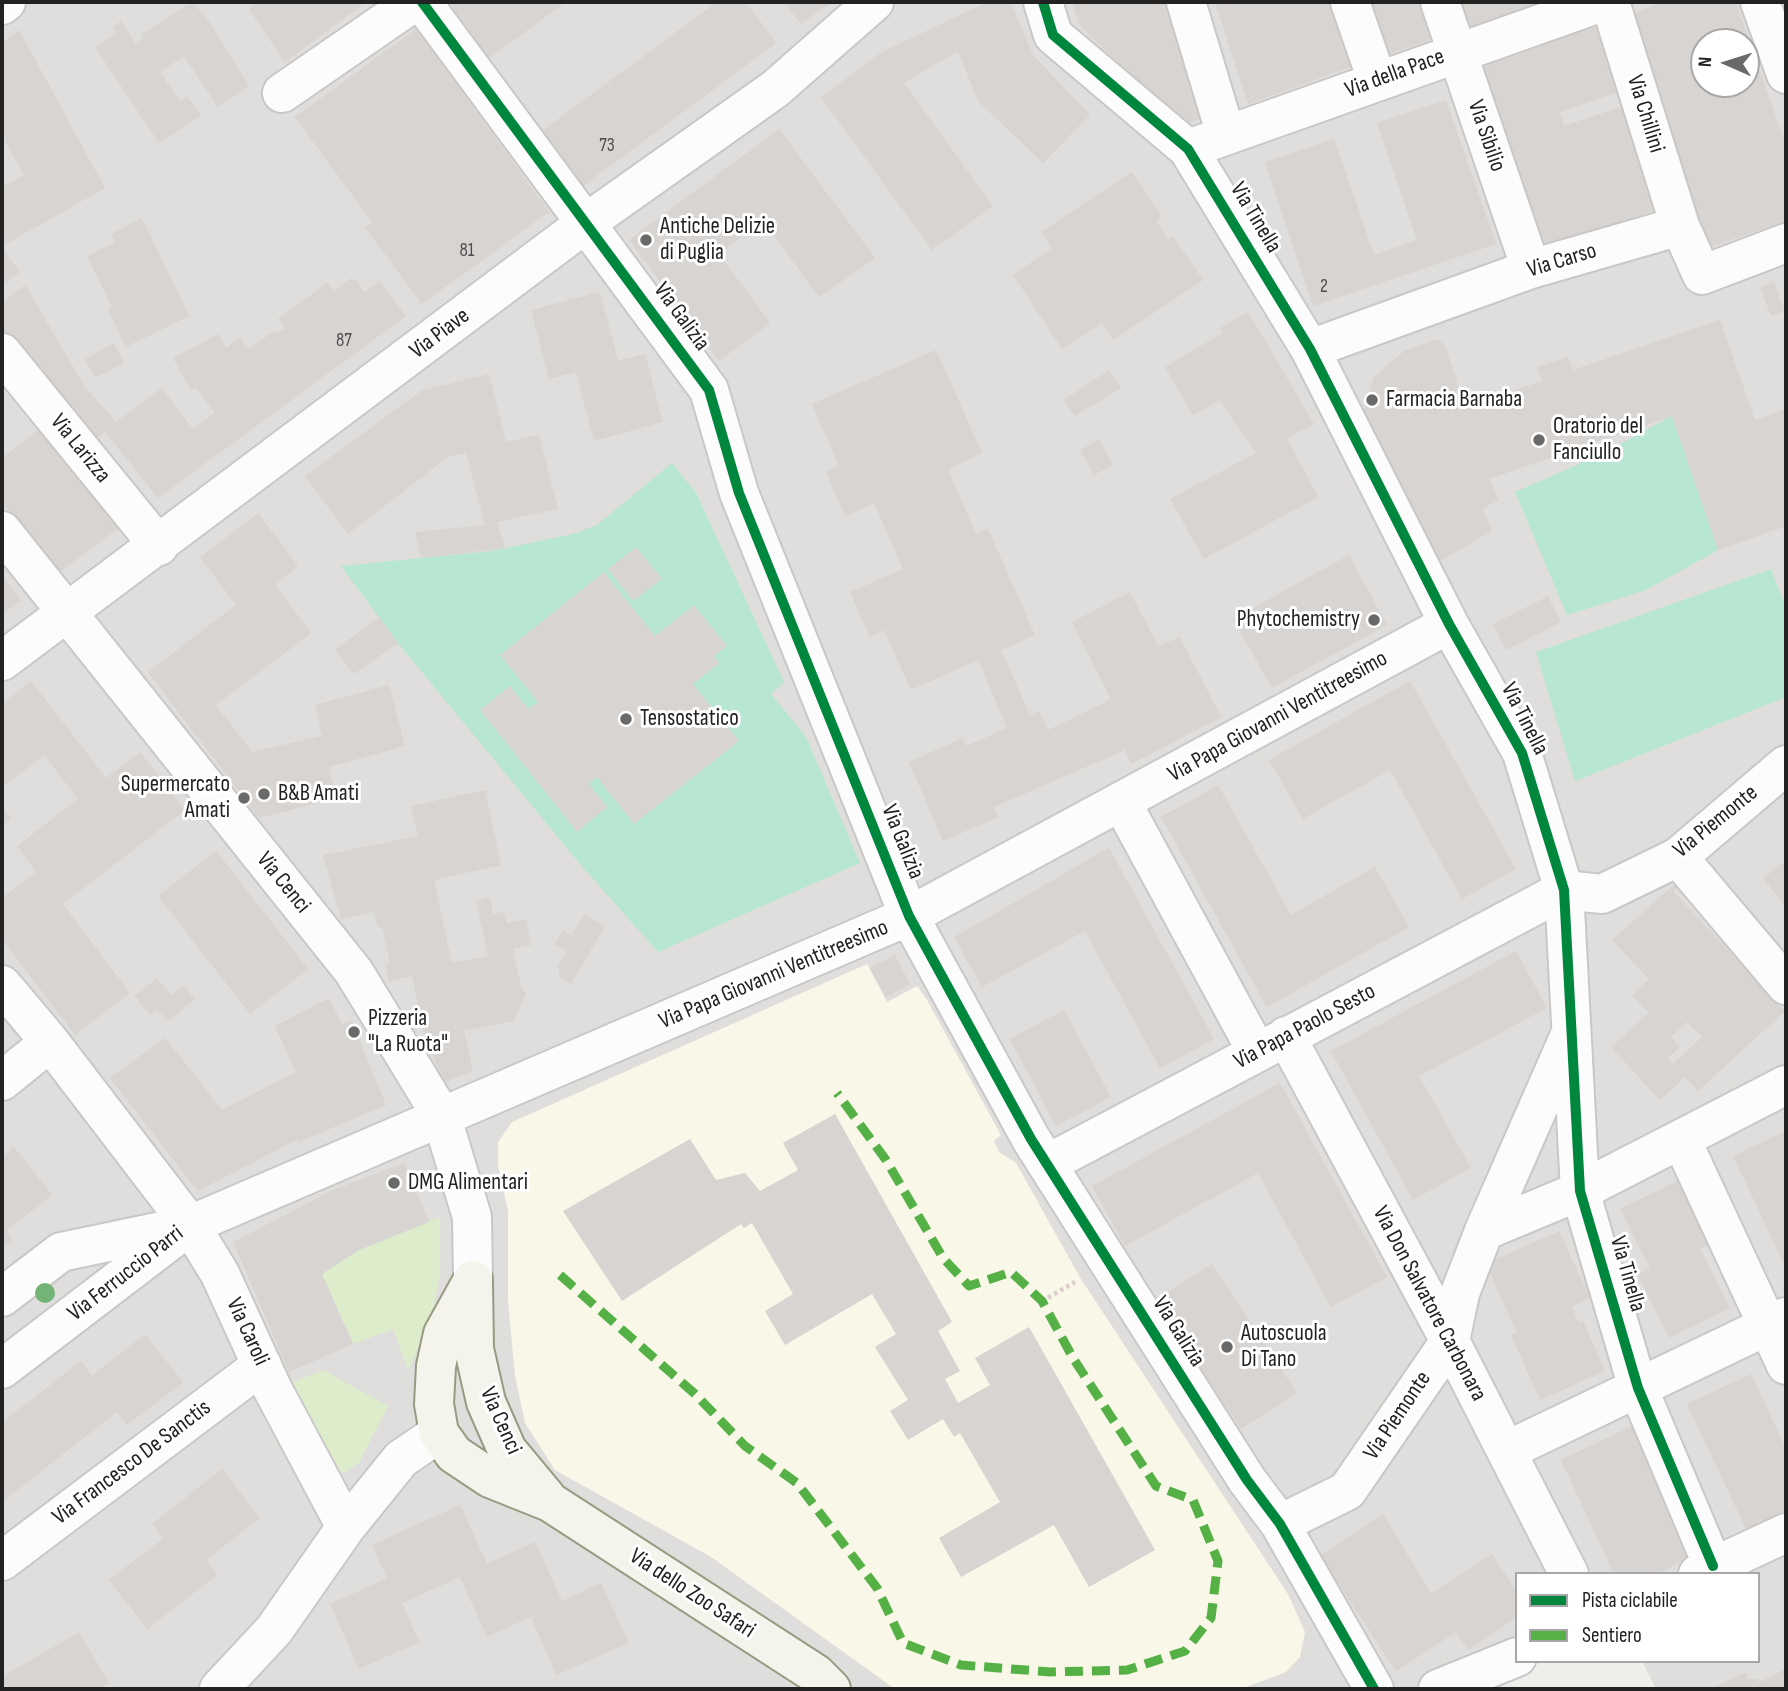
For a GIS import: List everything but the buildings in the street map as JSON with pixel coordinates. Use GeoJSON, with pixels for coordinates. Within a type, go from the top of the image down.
{"type":"FeatureCollection","features":[{"type":"Feature","properties":{"kind":"street"},"geometry":{"type":"LineString","coordinates":[[2,5],[6,2]]}},
{"type":"Feature","properties":{"kind":"street"},"geometry":{"type":"LineString","coordinates":[[282,93],[414,2]]}},
{"type":"Feature","properties":{"kind":"street","name":"Via Galizia"},"geometry":{"type":"LineString","coordinates":[[422,2],[709,390],[739,493],[909,916],[1047,1164],[1247,1480],[1280,1524],[1374,1689]]}},
{"type":"Feature","properties":{"kind":"street","name":"Via Piave"},"geometry":{"type":"LineString","coordinates":[[2,661],[159,546],[586,223],[775,89],[874,2]]}},
{"type":"Feature","properties":{"kind":"street","name":"Via Tinella"},"geometry":{"type":"LineString","coordinates":[[1043,2],[1053,35],[1188,149],[1310,349],[1449,624],[1522,753],[1564,890],[1580,1191],[1638,1388],[1705,1570]]}},
{"type":"Feature","properties":{"kind":"street"},"geometry":{"type":"LineString","coordinates":[[1186,2],[1226,135]]}},
{"type":"Feature","properties":{"kind":"street"},"geometry":{"type":"LineString","coordinates":[[1350,2],[1377,80]]}},
{"type":"Feature","properties":{"kind":"street","name":"Via Sibilio"},"geometry":{"type":"LineString","coordinates":[[1440,2],[1531,270]]}},
{"type":"Feature","properties":{"kind":"street","name":"Via della Pace"},"geometry":{"type":"LineString","coordinates":[[1188,149],[1457,51],[1602,2]]}},
{"type":"Feature","properties":{"kind":"street","name":"Via Chillini"},"geometry":{"type":"LineString","coordinates":[[1611,2],[1680,226]]}},
{"type":"Feature","properties":{"kind":"street"},"geometry":{"type":"LineString","coordinates":[[1760,2],[1786,74]]}},
{"type":"Feature","properties":{"kind":"street"},"geometry":{"type":"LineString","coordinates":[[1680,226],[1702,275],[1786,243]]}},
{"type":"Feature","properties":{"kind":"street","name":"Via Carso"},"geometry":{"type":"LineString","coordinates":[[1310,349],[1531,270],[1680,226]]}},
{"type":"Feature","properties":{"kind":"street","name":"Via Larizza"},"geometry":{"type":"LineString","coordinates":[[2,353],[159,546]]}},
{"type":"Feature","properties":{"kind":"street","name":"Via Cenci"},"geometry":{"type":"LineString","coordinates":[[2,531],[354,972],[441,1115],[472,1217],[474,1349],[486,1402],[507,1450],[550,1502]]}},
{"type":"Feature","properties":{"kind":"street","name":"Via Papa Giovanni Ventitreesimo"},"geometry":{"type":"LineString","coordinates":[[190,1225],[909,916],[1449,624]]}},
{"type":"Feature","properties":{"kind":"street","name":"Via Piemonte"},"geometry":{"type":"LineString","coordinates":[[1564,890],[1602,894],[1678,856],[1786,765]]}},
{"type":"Feature","properties":{"kind":"street","name":"Via Don Salvatore Carbonara"},"geometry":{"type":"LineString","coordinates":[[1122,803],[1450,1341],[1568,1572]]}},
{"type":"Feature","properties":{"kind":"street"},"geometry":{"type":"LineString","coordinates":[[1678,856],[1786,985]]}},
{"type":"Feature","properties":{"kind":"street","name":"Via Papa Paolo Sesto"},"geometry":{"type":"LineString","coordinates":[[1047,1164],[1564,890]]}},
{"type":"Feature","properties":{"kind":"street","name":"Via Caroli"},"geometry":{"type":"LineString","coordinates":[[2,985],[50,1042],[190,1225],[220,1274],[262,1365],[346,1527]]}},
{"type":"Feature","properties":{"kind":"street","name":"Via Piemonte"},"geometry":{"type":"LineString","coordinates":[[1280,1524],[1347,1491],[1450,1341],[1460,1293],[1484,1231],[1573,1029]]}},
{"type":"Feature","properties":{"kind":"street"},"geometry":{"type":"LineString","coordinates":[[2,1081],[50,1042]]}},
{"type":"Feature","properties":{"kind":"street"},"geometry":{"type":"LineString","coordinates":[[1484,1231],[1580,1191],[1786,1085]]}},
{"type":"Feature","properties":{"kind":"street"},"geometry":{"type":"LineString","coordinates":[[1681,1139],[1777,1321],[1786,1365]]}},
{"type":"Feature","properties":{"kind":"street","name":"Via Ferruccio Parri"},"geometry":{"type":"LineString","coordinates":[[2,1297],[61,1252],[190,1225]]}},
{"type":"Feature","properties":{"kind":"street","name":"Via Ferruccio Parri"},"geometry":{"type":"LineString","coordinates":[[2,1369],[190,1225]]}},
{"type":"Feature","properties":{"kind":"street","name":"Via Cenci"},"geometry":{"type":"LineString","coordinates":[[473,1280],[443,1335],[436,1366],[434,1404],[439,1433],[454,1454],[490,1478],[550,1502]]}},
{"type":"Feature","properties":{"kind":"street"},"geometry":{"type":"LineString","coordinates":[[1506,1451],[1777,1321]]}},
{"type":"Feature","properties":{"kind":"street","name":"Via Francesco De Sanctis"},"geometry":{"type":"LineString","coordinates":[[2,1562],[262,1365]]}},
{"type":"Feature","properties":{"kind":"street"},"geometry":{"type":"LineString","coordinates":[[219,1689],[274,1630],[346,1527],[401,1459],[439,1433]]}},
{"type":"Feature","properties":{"kind":"street","name":"Via dello Zoo Safari"},"geometry":{"type":"LineString","coordinates":[[550,1502],[816,1674],[831,1689]]}},
{"type":"Feature","properties":{"kind":"street"},"geometry":{"type":"LineString","coordinates":[[1705,1570],[1786,1533]]}},
{"type":"Feature","properties":{"kind":"street"},"geometry":{"type":"LineString","coordinates":[[1438,1689],[1515,1658]]}},
{"type":"Feature","properties":{"kind":"shaded area"},"geometry":{"type":"Polygon","coordinates":[[[2,2],[1786,2],[1786,1689],[1656,1689],[1643,1663],[1760,1663],[1760,1572],[1515,1572],[1515,1663],[1534,1663],[1471,1689],[2,1689],[2,2]]]}},
{"type":"Feature","properties":{"kind":"shaded area"},"geometry":{"type":"Polygon","coordinates":[[[867,964],[887,1002],[917,986],[927,1000],[1001,1135],[994,1141],[999,1152],[1016,1163],[1081,1279],[1288,1594],[1305,1632],[1300,1657],[1286,1672],[1241,1689],[895,1689],[711,1557],[555,1470],[525,1423],[515,1376],[508,1300],[508,1211],[498,1165],[498,1142],[512,1122],[867,964]]]}},
{"type":"Feature","properties":{"kind":"green space"},"geometry":{"type":"Polygon","coordinates":[[[1672,416],[1718,550],[1646,590],[1567,615],[1515,492],[1602,454],[1672,416]]]}},
{"type":"Feature","properties":{"kind":"green space","name":"Tensostatico"},"geometry":{"type":"Polygon","coordinates":[[[672,463],[696,493],[784,682],[771,694],[806,737],[860,863],[658,952],[580,864],[398,643],[341,566],[492,551],[573,534],[597,525],[672,463]]]}},
{"type":"Feature","properties":{"kind":"green space"},"geometry":{"type":"Polygon","coordinates":[[[1771,569],[1786,609],[1786,697],[1575,781],[1536,652],[1771,569]]]}},
{"type":"Feature","properties":{"kind":"green space"},"geometry":{"type":"Polygon","coordinates":[[[440,1217],[440,1273],[432,1317],[408,1370],[393,1329],[353,1344],[322,1274],[359,1250],[440,1217]]]}},
{"type":"Feature","properties":{"kind":"green space"},"geometry":{"type":"Polygon","coordinates":[[[323,1370],[388,1406],[359,1463],[338,1476],[327,1466],[292,1383],[323,1370]]]}},
{"type":"Feature","properties":{"kind":"marked path"},"geometry":{"type":"LineString","coordinates":[[560,1275],[695,1394],[745,1446],[797,1483],[877,1588],[903,1643],[961,1665],[1050,1672],[1127,1670],[1185,1651],[1211,1618],[1218,1561],[1193,1500],[1156,1486],[1073,1358],[1042,1301],[1011,1272],[969,1286],[943,1258],[886,1160],[837,1093]]}},
{"type":"Feature","properties":{"kind":"cycle path"},"geometry":{"type":"LineString","coordinates":[[422,2],[709,390],[739,493],[909,916],[1031,1139],[1247,1480],[1280,1524],[1374,1689]]}},
{"type":"Feature","properties":{"kind":"cycle path"},"geometry":{"type":"LineString","coordinates":[[1043,2],[1053,35],[1188,149],[1310,349],[1449,624],[1522,753],[1564,890],[1580,1191],[1638,1388],[1713,1566]]}},
{"type":"Feature","properties":{"kind":"place","name":"Antiche Delizie di Puglia"},"geometry":{"type":"Point","coordinates":[646,240]}},
{"type":"Feature","properties":{"kind":"place","name":"Farmacia Barnaba"},"geometry":{"type":"Point","coordinates":[1372,400]}},
{"type":"Feature","properties":{"kind":"place","name":"Oratorio del Fanciullo"},"geometry":{"type":"Point","coordinates":[1539,440]}},
{"type":"Feature","properties":{"kind":"place","name":"Phytochemistry"},"geometry":{"type":"Point","coordinates":[1374,620]}},
{"type":"Feature","properties":{"kind":"place","name":"Tensostatico"},"geometry":{"type":"Point","coordinates":[626,719]}},
{"type":"Feature","properties":{"kind":"place","name":"B&B Amati"},"geometry":{"type":"Point","coordinates":[264,794]}},
{"type":"Feature","properties":{"kind":"place","name":"Supermercato Amati"},"geometry":{"type":"Point","coordinates":[244,798]}},
{"type":"Feature","properties":{"kind":"place","name":"Pizzeria \"La Ruota\""},"geometry":{"type":"Point","coordinates":[354,1032]}},
{"type":"Feature","properties":{"kind":"place","name":"DMG Alimentari"},"geometry":{"type":"Point","coordinates":[394,1183]}},
{"type":"Feature","properties":{"kind":"place","name":"Autoscuola Di Tano"},"geometry":{"type":"Point","coordinates":[1227,1347]}}]}
